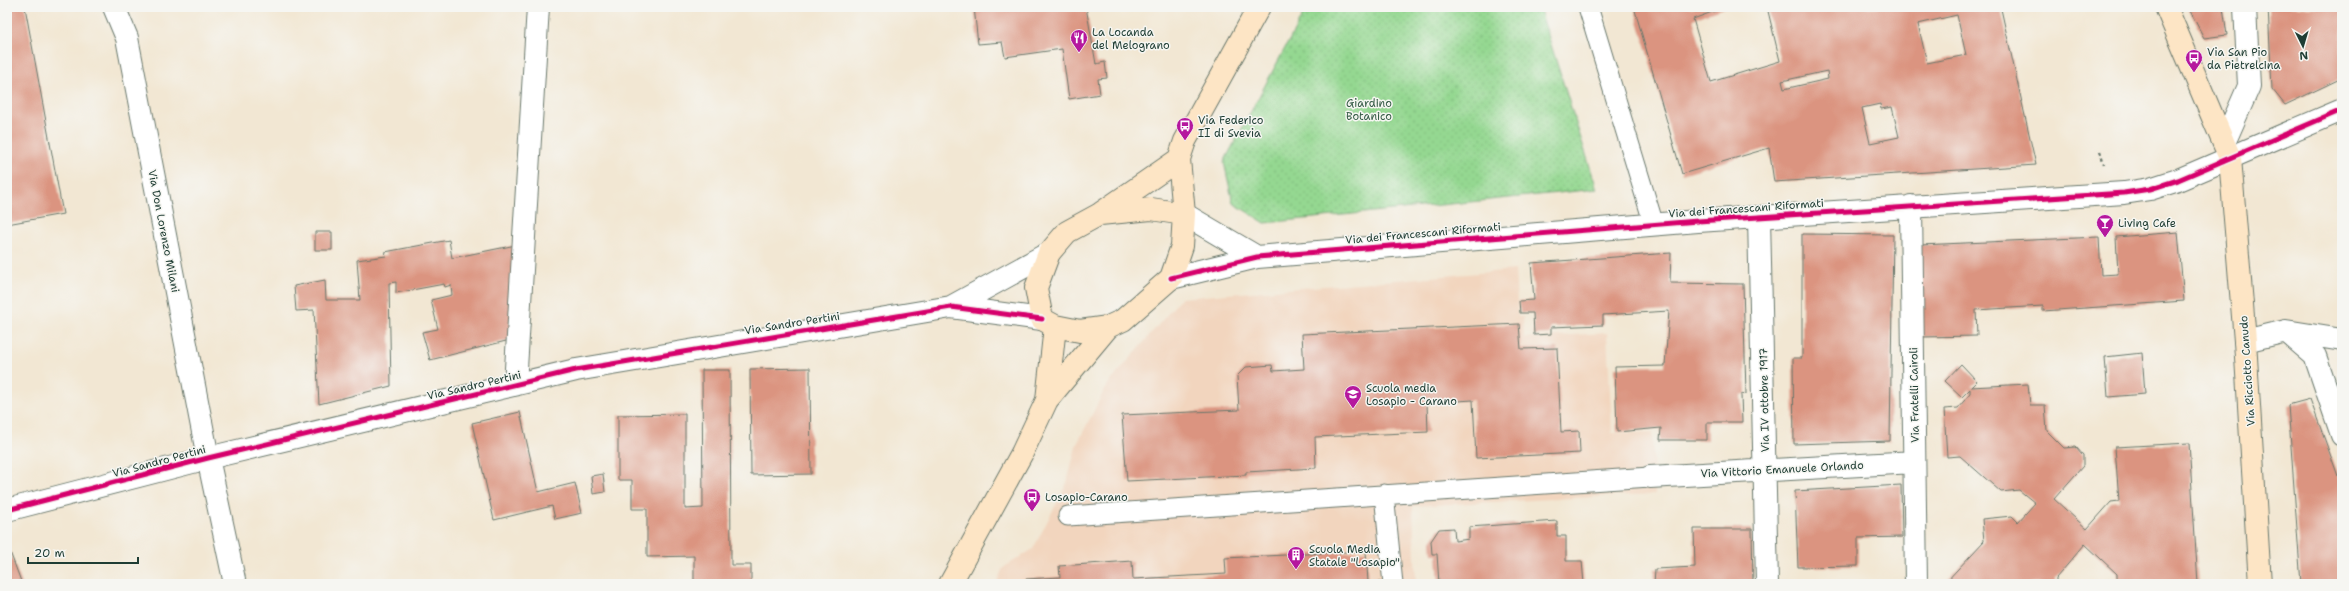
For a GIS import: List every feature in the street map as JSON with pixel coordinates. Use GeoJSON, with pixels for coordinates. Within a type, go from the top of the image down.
{"type":"FeatureCollection","features":[{"type":"Feature","properties":{"kind":"main road"},"geometry":{"type":"LineString","coordinates":[[1048,323],[1080,331],[1108,327],[1123,320],[1171,278],[1182,246],[1184,214],[1179,159],[1185,141],[1259,7]]}},
{"type":"Feature","properties":{"kind":"main road"},"geometry":{"type":"LineString","coordinates":[[2166,7],[2227,150]]}},
{"type":"Feature","properties":{"kind":"main road","name":"Via Ricciotto Canudo"},"geometry":{"type":"LineString","coordinates":[[2227,150],[2245,341],[2260,584]]}},
{"type":"Feature","properties":{"kind":"main road"},"geometry":{"type":"LineString","coordinates":[[1047,400],[1048,323],[1036,288],[1049,253],[1067,232],[1100,214],[1179,159]]}},
{"type":"Feature","properties":{"kind":"main road"},"geometry":{"type":"LineString","coordinates":[[1100,214],[1151,209],[1184,214]]}},
{"type":"Feature","properties":{"kind":"main road"},"geometry":{"type":"LineString","coordinates":[[950,584],[1022,453],[1047,400],[1108,327]]}},
{"type":"Feature","properties":{"kind":"street","name":"Via Don Lorenzo Milani"},"geometry":{"type":"LineString","coordinates":[[114,7],[127,38],[208,458],[235,584]]}},
{"type":"Feature","properties":{"kind":"street"},"geometry":{"type":"LineString","coordinates":[[514,385],[538,7]]}},
{"type":"Feature","properties":{"kind":"street"},"geometry":{"type":"LineString","coordinates":[[2227,150],[2249,86],[2245,7]]}},
{"type":"Feature","properties":{"kind":"street","name":"Via dei Francescani Riformati"},"geometry":{"type":"LineString","coordinates":[[1171,278],[1257,257],[1654,224],[2124,193],[2164,184],[2227,150],[2342,110]]}},
{"type":"Feature","properties":{"kind":"street","name":"Via Fratelli Cairoli"},"geometry":{"type":"LineString","coordinates":[[1911,206],[1916,584]]}},
{"type":"Feature","properties":{"kind":"street"},"geometry":{"type":"LineString","coordinates":[[1184,214],[1257,257]]}},
{"type":"Feature","properties":{"kind":"street","name":"Via IV ottobre 1917"},"geometry":{"type":"LineString","coordinates":[[1759,217],[1767,584]]}},
{"type":"Feature","properties":{"kind":"street"},"geometry":{"type":"LineString","coordinates":[[951,307],[1049,253]]}},
{"type":"Feature","properties":{"kind":"street","name":"Via Sandro Pertini"},"geometry":{"type":"LineString","coordinates":[[7,510],[208,458],[576,370],[951,307]]}},
{"type":"Feature","properties":{"kind":"street"},"geometry":{"type":"LineString","coordinates":[[951,307],[1048,323]]}},
{"type":"Feature","properties":{"kind":"street"},"geometry":{"type":"LineString","coordinates":[[2245,341],[2286,331],[2342,340]]}},
{"type":"Feature","properties":{"kind":"street"},"geometry":{"type":"LineString","coordinates":[[2286,331],[2315,356],[2342,435]]}},
{"type":"Feature","properties":{"kind":"street","name":"Via Vittorio Emanuele Orlando"},"geometry":{"type":"LineString","coordinates":[[1650,476],[1914,462]]}},
{"type":"Feature","properties":{"kind":"lane"},"geometry":{"type":"LineString","coordinates":[[1588,7],[1654,224]]}},
{"type":"Feature","properties":{"kind":"lane"},"geometry":{"type":"LineString","coordinates":[[1068,516],[1650,476]]}},
{"type":"Feature","properties":{"kind":"lane"},"geometry":{"type":"LineString","coordinates":[[1384,494],[1393,584]]}},
{"type":"Feature","properties":{"kind":"path"},"geometry":{"type":"LineString","coordinates":[[2100,151],[2104,167]]}},
{"type":"Feature","properties":{"kind":"shaded area","name":"Scuola media Losapio - Carano"},"geometry":{"type":"Polygon","coordinates":[[[1515,270],[1518,317],[1523,317],[1524,338],[1607,333],[1612,433],[1652,432],[1655,494],[1413,506],[1416,584],[996,584],[1003,568],[1033,549],[1067,483],[1076,446],[1106,387],[1181,298],[1515,270]]]}},
{"type":"Feature","properties":{"kind":"green space","name":"Giardino Botanico"},"geometry":{"type":"Polygon","coordinates":[[[1307,7],[1539,7],[1597,189],[1265,223],[1233,203],[1224,162],[1307,7]]]}},
{"type":"Feature","properties":{"kind":"building"},"geometry":{"type":"Polygon","coordinates":[[[7,7],[25,7],[63,214],[7,224],[7,7]]]}},
{"type":"Feature","properties":{"kind":"building","name":"La Locanda del Melograno"},"geometry":{"type":"Polygon","coordinates":[[[974,7],[1086,7],[1096,64],[1105,62],[1107,78],[1098,79],[1100,94],[1069,99],[1062,49],[1005,57],[1002,42],[978,44],[974,7]]]}},
{"type":"Feature","properties":{"kind":"building"},"geometry":{"type":"Polygon","coordinates":[[[1634,7],[1726,7],[1693,19],[1711,82],[1780,61],[1767,7],[2005,7],[2001,9],[2036,165],[1774,182],[1769,148],[1682,174],[1634,7]],[[1957,15],[1918,24],[1927,63],[1966,55],[1957,15]],[[1827,71],[1782,81],[1784,89],[1828,79],[1827,71]],[[1880,104],[1862,108],[1870,143],[1899,137],[1892,107],[1881,109],[1880,104]]]}},
{"type":"Feature","properties":{"kind":"building"},"geometry":{"type":"Polygon","coordinates":[[[2188,7],[2223,7],[2227,35],[2204,38],[2188,7]]]}},
{"type":"Feature","properties":{"kind":"building"},"geometry":{"type":"Polygon","coordinates":[[[2268,7],[2342,7],[2342,78],[2285,105],[2272,89],[2268,7]]]}},
{"type":"Feature","properties":{"kind":"building"},"geometry":{"type":"Polygon","coordinates":[[[315,232],[332,232],[332,250],[315,250],[315,232]]]}},
{"type":"Feature","properties":{"kind":"building"},"geometry":{"type":"Polygon","coordinates":[[[2178,232],[2184,301],[2043,311],[2043,306],[1976,310],[1977,336],[1921,337],[1920,245],[2099,237],[2101,275],[2118,274],[2116,237],[2178,232]]]}},
{"type":"Feature","properties":{"kind":"building"},"geometry":{"type":"Polygon","coordinates":[[[1802,234],[1893,235],[1890,441],[1794,444],[1793,358],[1802,358],[1802,234]]]}},
{"type":"Feature","properties":{"kind":"building"},"geometry":{"type":"Polygon","coordinates":[[[449,240],[452,258],[516,245],[510,340],[430,360],[422,332],[438,329],[431,300],[452,295],[451,285],[445,287],[444,284],[396,293],[396,282],[389,283],[391,386],[319,404],[314,310],[296,311],[294,286],[325,280],[326,300],[360,300],[357,260],[386,256],[385,252],[449,240]]]}},
{"type":"Feature","properties":{"kind":"building"},"geometry":{"type":"Polygon","coordinates":[[[1671,253],[1670,283],[1743,284],[1746,394],[1741,395],[1742,422],[1707,422],[1707,440],[1660,440],[1661,428],[1617,432],[1615,367],[1665,366],[1669,311],[1603,315],[1603,325],[1551,327],[1551,334],[1534,335],[1533,313],[1520,313],[1519,301],[1534,300],[1531,263],[1671,253]]]}},
{"type":"Feature","properties":{"kind":"building"},"geometry":{"type":"Polygon","coordinates":[[[1519,324],[1521,349],[1557,348],[1561,432],[1579,431],[1580,453],[1476,458],[1473,400],[1427,403],[1428,432],[1315,437],[1316,468],[1246,472],[1246,475],[1127,481],[1122,415],[1239,410],[1237,376],[1246,367],[1272,365],[1273,371],[1304,369],[1302,334],[1519,324]]]}},
{"type":"Feature","properties":{"kind":"building"},"geometry":{"type":"Polygon","coordinates":[[[2142,353],[2145,394],[2108,397],[2105,357],[2142,353]]]}},
{"type":"Feature","properties":{"kind":"building"},"geometry":{"type":"Polygon","coordinates":[[[1961,364],[1977,381],[1971,387],[2028,384],[2030,405],[2045,405],[2047,431],[2064,448],[2076,447],[2083,455],[2083,466],[2054,499],[2087,529],[2111,502],[2119,501],[2115,447],[2189,443],[2198,584],[2117,584],[2117,574],[2085,544],[2056,578],[2056,584],[1944,584],[1984,541],[1982,519],[2012,516],[2018,522],[2035,503],[2019,490],[2001,492],[1960,456],[1947,457],[1944,409],[1958,408],[1970,394],[1970,389],[1962,397],[1945,381],[1961,364]]]}},
{"type":"Feature","properties":{"kind":"building"},"geometry":{"type":"Polygon","coordinates":[[[810,368],[811,474],[751,475],[750,369],[810,368]]]}},
{"type":"Feature","properties":{"kind":"building"},"geometry":{"type":"Polygon","coordinates":[[[702,370],[730,370],[731,565],[751,565],[751,584],[694,584],[694,556],[647,557],[647,509],[632,509],[632,480],[618,480],[618,415],[685,414],[685,509],[703,508],[702,370]]]}},
{"type":"Feature","properties":{"kind":"building"},"geometry":{"type":"Polygon","coordinates":[[[2310,399],[2342,487],[2342,584],[2301,584],[2288,405],[2310,399]]]}},
{"type":"Feature","properties":{"kind":"building"},"geometry":{"type":"Polygon","coordinates":[[[520,412],[538,492],[575,483],[582,513],[555,519],[552,506],[494,520],[472,423],[520,412]]]}},
{"type":"Feature","properties":{"kind":"building"},"geometry":{"type":"Polygon","coordinates":[[[603,474],[605,492],[593,494],[591,476],[603,474]]]}},
{"type":"Feature","properties":{"kind":"building"},"geometry":{"type":"Polygon","coordinates":[[[1901,485],[1902,537],[1858,538],[1858,566],[1798,567],[1795,491],[1901,485]]]}},
{"type":"Feature","properties":{"kind":"building"},"geometry":{"type":"Polygon","coordinates":[[[1557,521],[1557,536],[1566,536],[1566,561],[1582,561],[1584,584],[1439,584],[1437,554],[1432,554],[1431,541],[1439,529],[1454,528],[1455,541],[1469,539],[1469,527],[1557,521]]]}},
{"type":"Feature","properties":{"kind":"building"},"geometry":{"type":"Polygon","coordinates":[[[1694,529],[1752,529],[1753,584],[1654,584],[1655,569],[1695,567],[1694,529]]]}},
{"type":"Feature","properties":{"kind":"building","name":"Scuola Media Statale \"Losapio\""},"geometry":{"type":"Polygon","coordinates":[[[1366,551],[1368,582],[1381,582],[1381,584],[1026,584],[1026,579],[1060,577],[1059,566],[1132,561],[1133,579],[1226,574],[1225,558],[1366,551]]]}},
{"type":"Feature","properties":{"kind":"building"},"geometry":{"type":"Polygon","coordinates":[[[10,552],[22,584],[7,584],[7,553],[10,552]]]}},
{"type":"Feature","properties":{"kind":"cycle path"},"geometry":{"type":"LineString","coordinates":[[1171,278],[1257,257],[1698,221],[2124,193],[2150,189],[2178,180],[2342,110]]}},
{"type":"Feature","properties":{"kind":"cycle path"},"geometry":{"type":"LineString","coordinates":[[7,510],[208,458],[576,370],[951,307],[1042,319]]}},
{"type":"Feature","properties":{"kind":"place","name":"La Locanda del Melograno"},"geometry":{"type":"Point","coordinates":[1079,53]}},
{"type":"Feature","properties":{"kind":"place","name":"Via San Pio da Pietrelcina"},"geometry":{"type":"Point","coordinates":[2194,73]}},
{"type":"Feature","properties":{"kind":"place","name":"Via Federico II di Svevia"},"geometry":{"type":"Point","coordinates":[1185,141]}},
{"type":"Feature","properties":{"kind":"place","name":"Living Cafe"},"geometry":{"type":"Point","coordinates":[2105,238]}},
{"type":"Feature","properties":{"kind":"place","name":"Scuola media Losapio - Carano"},"geometry":{"type":"Point","coordinates":[1353,409]}},
{"type":"Feature","properties":{"kind":"place","name":"Losapio-Carano"},"geometry":{"type":"Point","coordinates":[1032,512]}},
{"type":"Feature","properties":{"kind":"place","name":"Scuola Media Statale \"Losapio\""},"geometry":{"type":"Point","coordinates":[1296,570]}}]}
